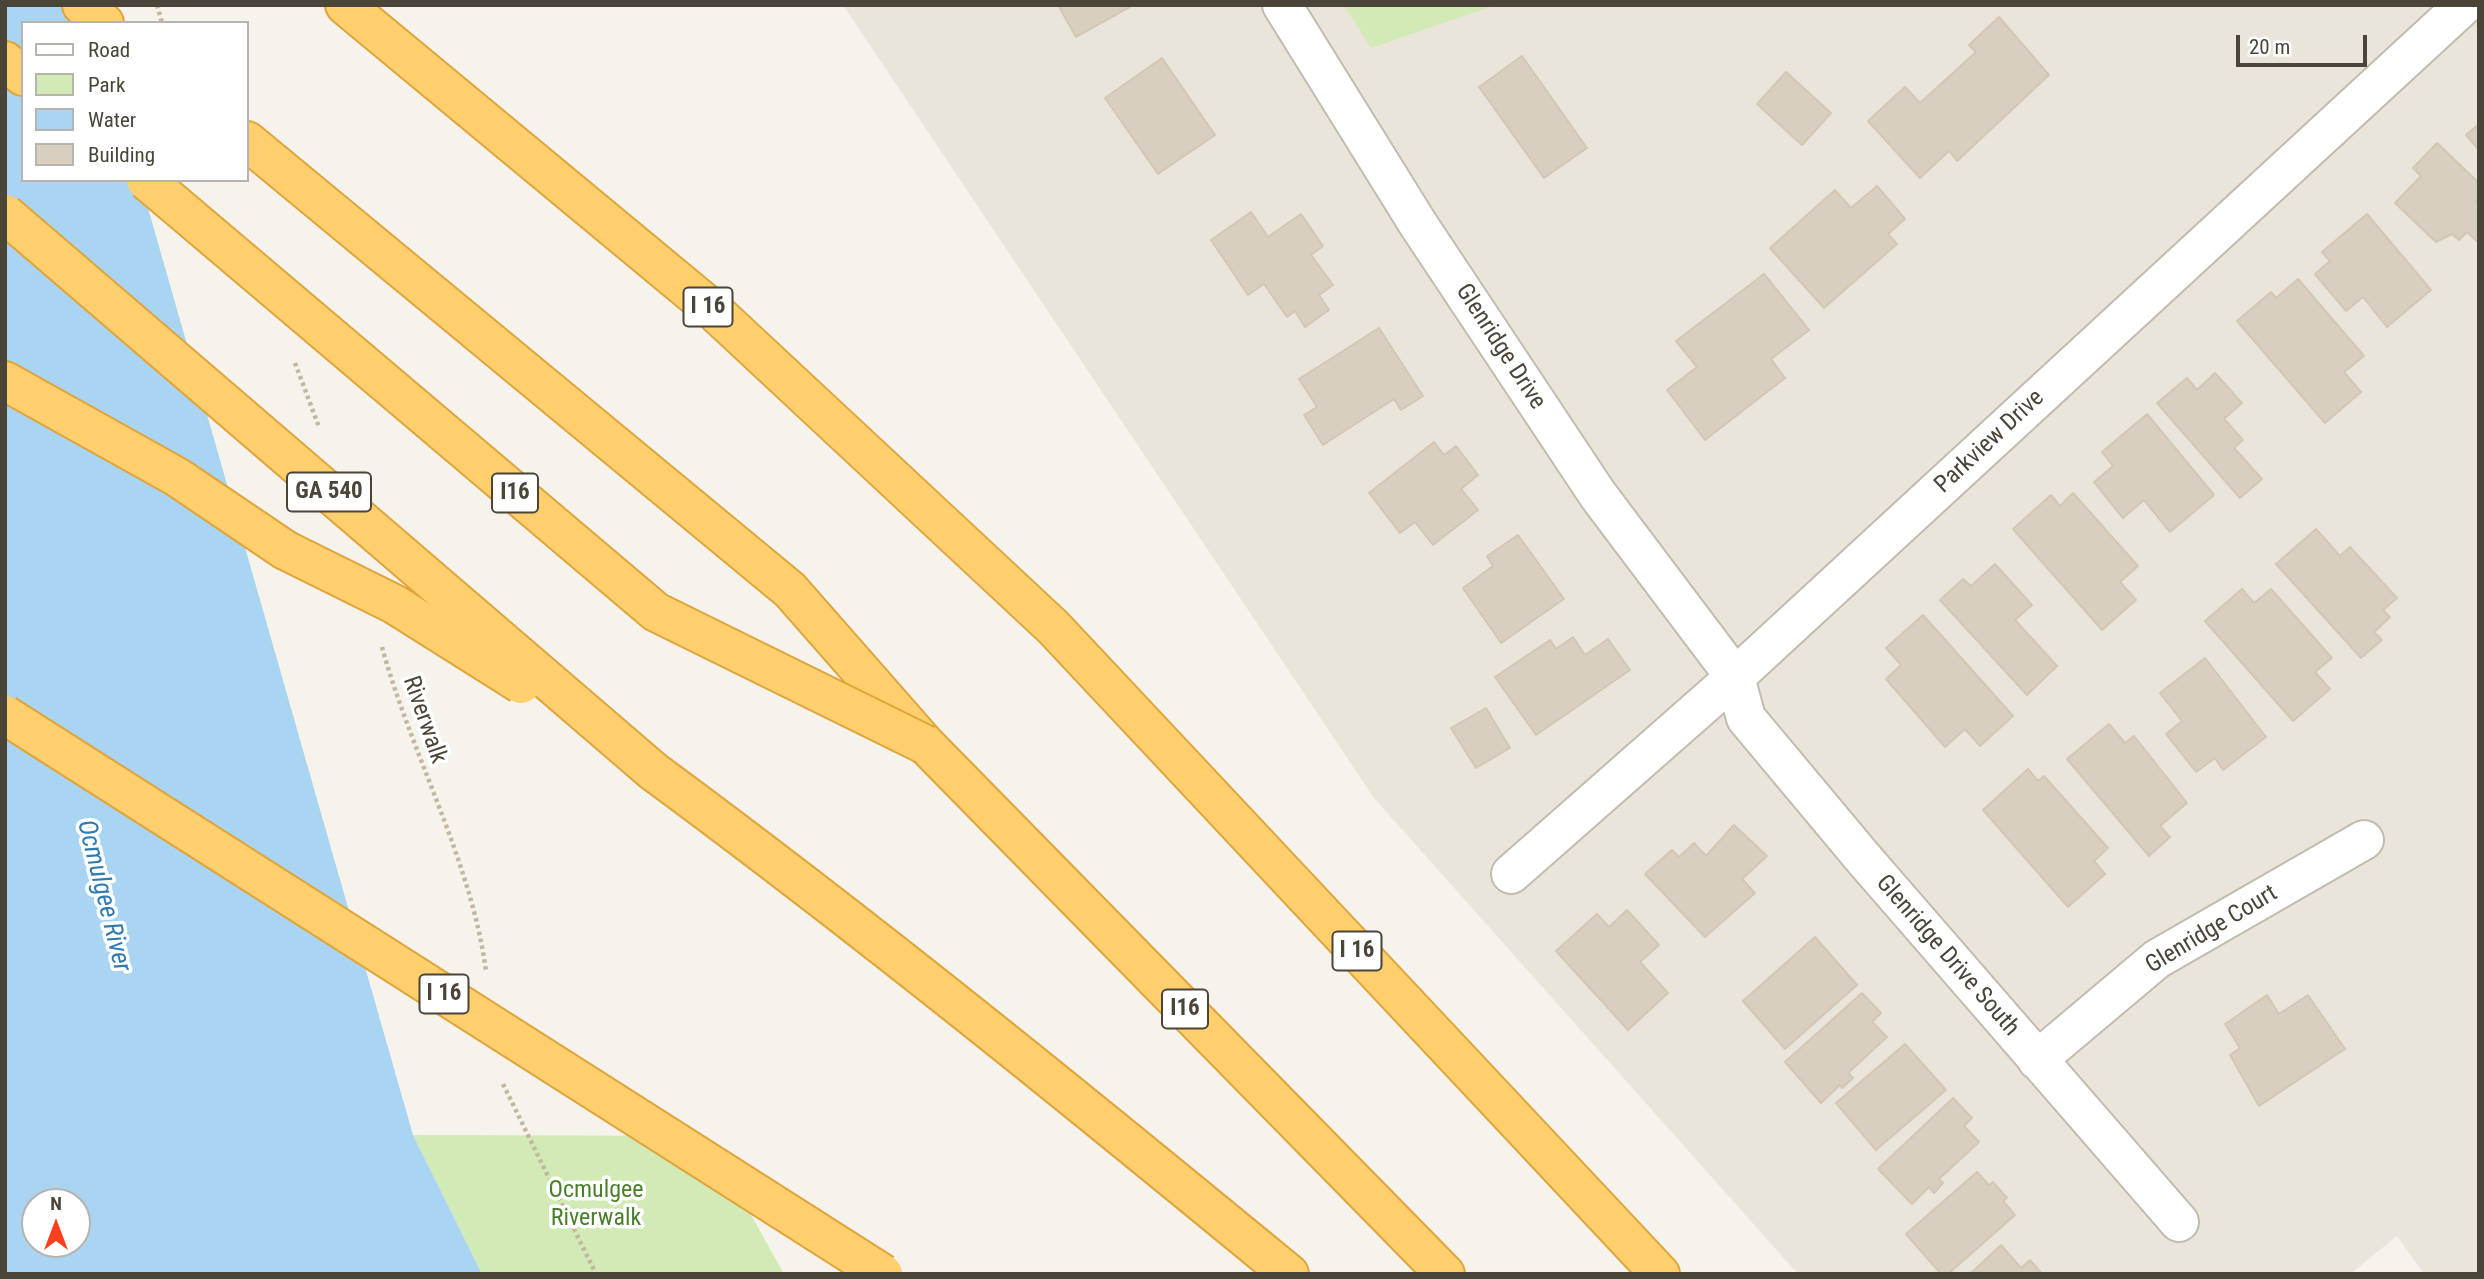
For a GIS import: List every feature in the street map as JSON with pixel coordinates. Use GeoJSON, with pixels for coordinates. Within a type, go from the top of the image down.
{"type":"FeatureCollection","features":[{"type":"Feature","properties":{"kind":"highway"},"geometry":{"type":"LineString","coordinates":[[82,5],[102,21]]}},
{"type":"Feature","properties":{"kind":"highway","name":"I 16"},"geometry":{"type":"LineString","coordinates":[[345,5],[714,311],[1053,627],[1660,1274]]}},
{"type":"Feature","properties":{"kind":"highway"},"geometry":{"type":"LineString","coordinates":[[5,61],[21,74]]}},
{"type":"Feature","properties":{"kind":"highway"},"geometry":{"type":"LineString","coordinates":[[248,142],[790,590],[926,745]]}},
{"type":"Feature","properties":{"kind":"highway","name":"I16"},"geometry":{"type":"LineString","coordinates":[[148,182],[656,612],[926,745],[1445,1274]]}},
{"type":"Feature","properties":{"kind":"highway","name":"GA 540"},"geometry":{"type":"LineString","coordinates":[[5,214],[653,771]]}},
{"type":"Feature","properties":{"kind":"highway"},"geometry":{"type":"LineString","coordinates":[[5,382],[177,477],[285,551],[394,604],[653,771],[791,873],[1080,1102],[1289,1274]]}},
{"type":"Feature","properties":{"kind":"highway","name":"I 16"},"geometry":{"type":"LineString","coordinates":[[5,715],[883,1274]]}},
{"type":"Feature","properties":{"kind":"street","name":"Glenridge Drive"},"geometry":{"type":"LineString","coordinates":[[1282,5],[1418,224],[1598,495],[1735,677]]}},
{"type":"Feature","properties":{"kind":"street","name":"Parkview Drive"},"geometry":{"type":"LineString","coordinates":[[1511,874],[1735,677],[2464,5]]}},
{"type":"Feature","properties":{"kind":"street","name":"Glenridge Drive South"},"geometry":{"type":"LineString","coordinates":[[1735,677],[1746,718],[2037,1060],[2179,1222]]}},
{"type":"Feature","properties":{"kind":"street","name":"Glenridge Court"},"geometry":{"type":"LineString","coordinates":[[2037,1060],[2157,959],[2364,840]]}},
{"type":"Feature","properties":{"kind":"path"},"geometry":{"type":"LineString","coordinates":[[292,356],[321,431]]}},
{"type":"Feature","properties":{"kind":"path","name":"Riverwalk"},"geometry":{"type":"LineString","coordinates":[[378,634],[396,700],[480,928],[487,982]]}},
{"type":"Feature","properties":{"kind":"path"},"geometry":{"type":"LineString","coordinates":[[500,1077],[596,1274]]}},
{"type":"Feature","properties":{"kind":"shaded area"},"geometry":{"type":"Polygon","coordinates":[[[843,5],[2479,5],[2479,1274],[2424,1274],[2397,1236],[2350,1274],[1798,1274],[1374,798],[843,5]]]}},
{"type":"Feature","properties":{"kind":"green space"},"geometry":{"type":"Polygon","coordinates":[[[1344,5],[1496,5],[1371,48],[1344,5]]]}},
{"type":"Feature","properties":{"kind":"green space","name":"Ocmulgee Riverwalk"},"geometry":{"type":"Polygon","coordinates":[[[413,1135],[707,1136],[784,1274],[482,1274],[413,1135]]]}},
{"type":"Feature","properties":{"kind":"water","name":"Ocmulgee River"},"geometry":{"type":"Polygon","coordinates":[[[5,5],[104,5],[107,21],[21,21],[21,182],[141,182],[413,1135],[482,1274],[5,1274],[5,5]]]}},
{"type":"Feature","properties":{"kind":"building"},"geometry":{"type":"Polygon","coordinates":[[[1058,5],[1129,5],[1130,7],[1076,37],[1058,5]]]}},
{"type":"Feature","properties":{"kind":"building"},"geometry":{"type":"Polygon","coordinates":[[[1999,17],[2049,75],[1957,161],[1949,151],[1920,178],[1868,121],[1905,87],[1920,103],[1976,52],[1969,45],[1999,17]]]}},
{"type":"Feature","properties":{"kind":"building"},"geometry":{"type":"Polygon","coordinates":[[[1522,56],[1587,148],[1544,178],[1479,87],[1522,56]]]}},
{"type":"Feature","properties":{"kind":"building"},"geometry":{"type":"Polygon","coordinates":[[[1162,58],[1215,135],[1158,174],[1105,98],[1162,58]]]}},
{"type":"Feature","properties":{"kind":"building"},"geometry":{"type":"Polygon","coordinates":[[[1786,72],[1831,113],[1802,145],[1757,104],[1786,72]]]}},
{"type":"Feature","properties":{"kind":"building"},"geometry":{"type":"Polygon","coordinates":[[[2479,124],[2479,150],[2466,135],[2479,124]]]}},
{"type":"Feature","properties":{"kind":"building"},"geometry":{"type":"Polygon","coordinates":[[[2437,143],[2479,183],[2479,198],[2475,201],[2479,205],[2479,243],[2467,232],[2459,240],[2452,234],[2436,242],[2395,203],[2421,176],[2413,168],[2437,143]]]}},
{"type":"Feature","properties":{"kind":"building"},"geometry":{"type":"Polygon","coordinates":[[[1877,186],[1905,219],[1888,234],[1897,244],[1824,308],[1770,248],[1835,190],[1851,208],[1877,186]]]}},
{"type":"Feature","properties":{"kind":"building"},"geometry":{"type":"Polygon","coordinates":[[[1251,212],[1268,237],[1301,214],[1323,246],[1311,255],[1333,285],[1319,295],[1329,310],[1305,327],[1295,311],[1287,317],[1264,284],[1248,295],[1211,240],[1251,212]]]}},
{"type":"Feature","properties":{"kind":"building"},"geometry":{"type":"Polygon","coordinates":[[[2367,214],[2431,290],[2387,327],[2363,297],[2346,311],[2315,274],[2330,261],[2322,252],[2367,214]]]}},
{"type":"Feature","properties":{"kind":"building"},"geometry":{"type":"Polygon","coordinates":[[[1764,274],[1809,330],[1771,359],[1785,378],[1705,440],[1667,390],[1697,367],[1676,341],[1764,274]]]}},
{"type":"Feature","properties":{"kind":"building"},"geometry":{"type":"Polygon","coordinates":[[[2298,279],[2364,356],[2344,372],[2361,392],[2325,423],[2237,321],[2271,292],[2276,298],[2298,279]]]}},
{"type":"Feature","properties":{"kind":"building"},"geometry":{"type":"Polygon","coordinates":[[[1379,328],[1423,396],[1401,410],[1394,399],[1323,445],[1304,415],[1317,407],[1299,379],[1379,328]]]}},
{"type":"Feature","properties":{"kind":"building"},"geometry":{"type":"Polygon","coordinates":[[[2215,373],[2242,403],[2224,419],[2243,440],[2234,448],[2262,479],[2240,498],[2157,403],[2187,378],[2197,390],[2215,373]]]}},
{"type":"Feature","properties":{"kind":"building"},"geometry":{"type":"Polygon","coordinates":[[[2147,414],[2214,495],[2170,532],[2144,500],[2123,518],[2094,482],[2113,466],[2102,452],[2147,414]]]}},
{"type":"Feature","properties":{"kind":"building"},"geometry":{"type":"Polygon","coordinates":[[[1434,442],[1444,455],[1456,446],[1478,475],[1461,489],[1478,510],[1433,545],[1415,522],[1400,533],[1369,493],[1434,442]]]}},
{"type":"Feature","properties":{"kind":"building"},"geometry":{"type":"Polygon","coordinates":[[[2073,493],[2138,566],[2120,582],[2136,600],[2102,630],[2013,529],[2051,495],[2060,506],[2073,493]]]}},
{"type":"Feature","properties":{"kind":"building"},"geometry":{"type":"Polygon","coordinates":[[[2316,529],[2340,556],[2350,547],[2397,598],[2383,610],[2390,617],[2374,632],[2382,640],[2361,658],[2276,564],[2316,529]]]}},
{"type":"Feature","properties":{"kind":"building"},"geometry":{"type":"Polygon","coordinates":[[[1518,535],[1564,599],[1501,643],[1463,588],[1493,566],[1487,556],[1518,535]]]}},
{"type":"Feature","properties":{"kind":"building"},"geometry":{"type":"Polygon","coordinates":[[[1995,564],[2032,605],[2015,620],[2057,666],[2027,695],[1940,600],[1963,579],[1971,586],[1995,564]]]}},
{"type":"Feature","properties":{"kind":"building"},"geometry":{"type":"Polygon","coordinates":[[[2242,589],[2254,603],[2271,589],[2332,658],[2315,672],[2330,689],[2293,721],[2205,621],[2242,589]]]}},
{"type":"Feature","properties":{"kind":"building"},"geometry":{"type":"Polygon","coordinates":[[[1923,615],[2013,716],[1980,746],[1965,729],[1945,747],[1886,679],[1901,665],[1886,648],[1923,615]]]}},
{"type":"Feature","properties":{"kind":"building"},"geometry":{"type":"Polygon","coordinates":[[[1573,637],[1585,655],[1608,639],[1630,670],[1536,735],[1495,677],[1550,640],[1556,649],[1573,637]]]}},
{"type":"Feature","properties":{"kind":"building"},"geometry":{"type":"Polygon","coordinates":[[[2205,658],[2266,737],[2223,770],[2215,758],[2196,772],[2166,734],[2182,721],[2160,693],[2205,658]]]}},
{"type":"Feature","properties":{"kind":"building"},"geometry":{"type":"Polygon","coordinates":[[[1486,708],[1510,748],[1476,768],[1451,728],[1486,708]]]}},
{"type":"Feature","properties":{"kind":"building"},"geometry":{"type":"Polygon","coordinates":[[[2109,724],[2125,743],[2134,736],[2187,803],[2160,826],[2170,837],[2149,856],[2067,759],[2109,724]]]}},
{"type":"Feature","properties":{"kind":"building"},"geometry":{"type":"Polygon","coordinates":[[[2028,769],[2038,781],[2044,776],[2108,848],[2094,861],[2105,874],[2068,907],[1983,810],[2028,769]]]}},
{"type":"Feature","properties":{"kind":"building"},"geometry":{"type":"Polygon","coordinates":[[[1734,825],[1767,856],[1742,879],[1755,893],[1705,937],[1645,874],[1672,850],[1679,857],[1694,843],[1706,856],[1734,825]]]}},
{"type":"Feature","properties":{"kind":"building"},"geometry":{"type":"Polygon","coordinates":[[[1627,910],[1659,945],[1640,962],[1668,993],[1628,1030],[1556,951],[1597,914],[1609,927],[1627,910]]]}},
{"type":"Feature","properties":{"kind":"building"},"geometry":{"type":"Polygon","coordinates":[[[1815,937],[1857,985],[1785,1049],[1743,1001],[1815,937]]]}},
{"type":"Feature","properties":{"kind":"building"},"geometry":{"type":"Polygon","coordinates":[[[1862,993],[1881,1013],[1872,1022],[1887,1037],[1848,1073],[1853,1078],[1842,1088],[1840,1085],[1821,1103],[1785,1062],[1862,993]]]}},
{"type":"Feature","properties":{"kind":"building"},"geometry":{"type":"Polygon","coordinates":[[[2267,995],[2279,1014],[2308,995],[2345,1049],[2259,1106],[2230,1055],[2240,1048],[2225,1024],[2267,995]]]}},
{"type":"Feature","properties":{"kind":"building"},"geometry":{"type":"Polygon","coordinates":[[[1905,1044],[1946,1090],[1876,1150],[1836,1103],[1905,1044]]]}},
{"type":"Feature","properties":{"kind":"building"},"geometry":{"type":"Polygon","coordinates":[[[1953,1098],[1972,1118],[1964,1126],[1979,1142],[1939,1179],[1943,1183],[1934,1193],[1929,1187],[1912,1204],[1878,1169],[1953,1098]]]}},
{"type":"Feature","properties":{"kind":"building"},"geometry":{"type":"Polygon","coordinates":[[[1977,1172],[1989,1185],[1993,1182],[2007,1198],[2003,1201],[2015,1215],[1948,1274],[1941,1274],[1906,1234],[1977,1172]]]}},
{"type":"Feature","properties":{"kind":"building"},"geometry":{"type":"Polygon","coordinates":[[[2001,1245],[2021,1268],[2030,1260],[2042,1274],[1970,1274],[2001,1245]]]}}]}
